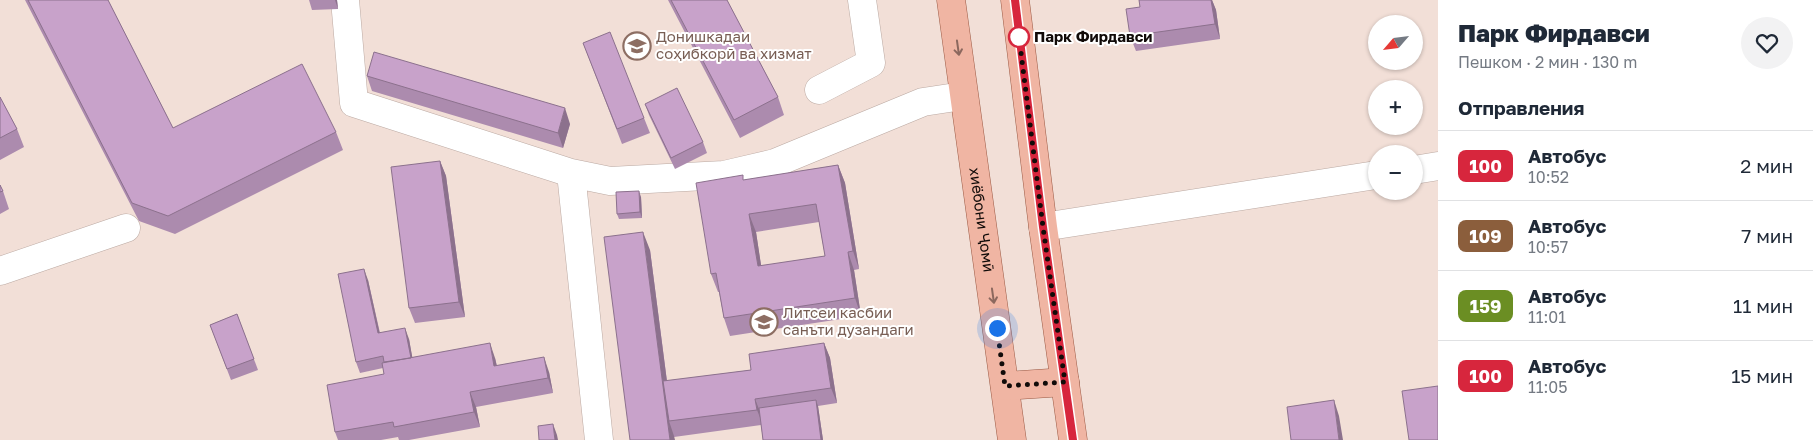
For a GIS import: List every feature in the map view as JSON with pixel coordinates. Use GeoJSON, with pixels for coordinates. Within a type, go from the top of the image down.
{"type":"FeatureCollection","features":[{"type":"Feature","properties":{"kind":"main road","name":"хиёбони Ҷомӣ"},"geometry":{"type":"LineString","coordinates":[[951,0],[1012,440]]}},
{"type":"Feature","properties":{"kind":"main road"},"geometry":{"type":"LineString","coordinates":[[1015,0],[1043,227],[1073,440]]}},
{"type":"Feature","properties":{"kind":"main road"},"geometry":{"type":"LineString","coordinates":[[1005,386],[1065,382]]}},
{"type":"Feature","properties":{"kind":"street"},"geometry":{"type":"LineString","coordinates":[[345,0],[354,103],[571,173],[610,181],[724,175],[775,163],[923,102],[956,97]]}},
{"type":"Feature","properties":{"kind":"street"},"geometry":{"type":"LineString","coordinates":[[819,90],[871,63],[862,0]]}},
{"type":"Feature","properties":{"kind":"street"},"geometry":{"type":"LineString","coordinates":[[1423,168],[1438,166]]}},
{"type":"Feature","properties":{"kind":"street"},"geometry":{"type":"LineString","coordinates":[[571,173],[599,440]]}},
{"type":"Feature","properties":{"kind":"street"},"geometry":{"type":"LineString","coordinates":[[1043,227],[1368,176]]}},
{"type":"Feature","properties":{"kind":"street"},"geometry":{"type":"LineString","coordinates":[[0,271],[126,228]]}},
{"type":"Feature","properties":{"kind":"building"},"geometry":{"type":"Polygon","coordinates":[[[28,0],[108,0],[173,128],[302,64],[336,132],[168,216],[132,203],[28,0]]]}},
{"type":"Feature","properties":{"kind":"building"},"geometry":{"type":"Polygon","coordinates":[[[671,0],[727,0],[778,97],[734,120],[671,0]]]}},
{"type":"Feature","properties":{"kind":"building"},"geometry":{"type":"Polygon","coordinates":[[[1139,0],[1211,0],[1215,24],[1130,36],[1126,9],[1140,7],[1139,0]]]}},
{"type":"Feature","properties":{"kind":"building"},"geometry":{"type":"Polygon","coordinates":[[[610,32],[644,118],[617,129],[583,43],[610,32]]]}},
{"type":"Feature","properties":{"kind":"building"},"geometry":{"type":"Polygon","coordinates":[[[374,52],[565,108],[558,133],[367,76],[374,52]]]}},
{"type":"Feature","properties":{"kind":"building"},"geometry":{"type":"Polygon","coordinates":[[[677,88],[703,142],[671,158],[645,104],[677,88]]]}},
{"type":"Feature","properties":{"kind":"building"},"geometry":{"type":"Polygon","coordinates":[[[0,97],[17,129],[0,138],[0,97]]]}},
{"type":"Feature","properties":{"kind":"building"},"geometry":{"type":"Polygon","coordinates":[[[440,161],[459,302],[409,308],[391,167],[440,161]]]}},
{"type":"Feature","properties":{"kind":"building"},"geometry":{"type":"Polygon","coordinates":[[[838,165],[853,251],[848,252],[855,298],[724,318],[716,273],[711,274],[696,183],[743,175],[743,180],[838,165]],[[816,204],[749,214],[758,266],[825,256],[816,204]]]}},
{"type":"Feature","properties":{"kind":"building"},"geometry":{"type":"Polygon","coordinates":[[[639,191],[640,212],[617,214],[616,192],[639,191]]]}},
{"type":"Feature","properties":{"kind":"building"},"geometry":{"type":"Polygon","coordinates":[[[643,232],[670,440],[630,440],[604,237],[643,232]]]}},
{"type":"Feature","properties":{"kind":"building"},"geometry":{"type":"Polygon","coordinates":[[[364,269],[378,333],[405,328],[411,358],[384,362],[383,356],[356,362],[338,274],[364,269]]]}},
{"type":"Feature","properties":{"kind":"building"},"geometry":{"type":"Polygon","coordinates":[[[237,314],[254,359],[227,369],[210,325],[237,314]]]}},
{"type":"Feature","properties":{"kind":"building"},"geometry":{"type":"Polygon","coordinates":[[[490,343],[494,366],[544,357],[548,378],[470,392],[474,412],[394,427],[393,422],[335,432],[327,385],[384,374],[382,363],[490,343]]]}},
{"type":"Feature","properties":{"kind":"building"},"geometry":{"type":"Polygon","coordinates":[[[824,343],[831,388],[755,399],[757,410],[669,421],[663,381],[751,370],[749,354],[824,343]]]}},
{"type":"Feature","properties":{"kind":"building"},"geometry":{"type":"Polygon","coordinates":[[[1438,386],[1438,440],[1409,440],[1402,391],[1438,386]]]}},
{"type":"Feature","properties":{"kind":"building"},"geometry":{"type":"Polygon","coordinates":[[[816,400],[821,440],[763,440],[759,408],[816,400]]]}},
{"type":"Feature","properties":{"kind":"building"},"geometry":{"type":"Polygon","coordinates":[[[1334,400],[1339,440],[1291,440],[1287,407],[1334,400]]]}},
{"type":"Feature","properties":{"kind":"building"},"geometry":{"type":"Polygon","coordinates":[[[553,424],[555,440],[539,440],[538,426],[553,424]]]}},
{"type":"Feature","properties":{"kind":"bus line","name":"100"},"geometry":{"type":"LineString","coordinates":[[1015,0],[1043,227],[1073,440]]}},
{"type":"Feature","properties":{"kind":"place","name":"Парк Фирдавси"},"geometry":{"type":"Point","coordinates":[1019,37]}},
{"type":"Feature","properties":{"kind":"place","name":"Донишкадаи соҳибкорӣ ва хизмат"},"geometry":{"type":"Point","coordinates":[637,46]}},
{"type":"Feature","properties":{"kind":"place","name":"Литсеи касбии санъти дузандаги"},"geometry":{"type":"Point","coordinates":[764,322]}},
{"type":"Feature","properties":{"kind":"route"},"geometry":{"type":"LineString","coordinates":[[997,328],[1005,386],[1065,382],[1019,37]]}}]}
